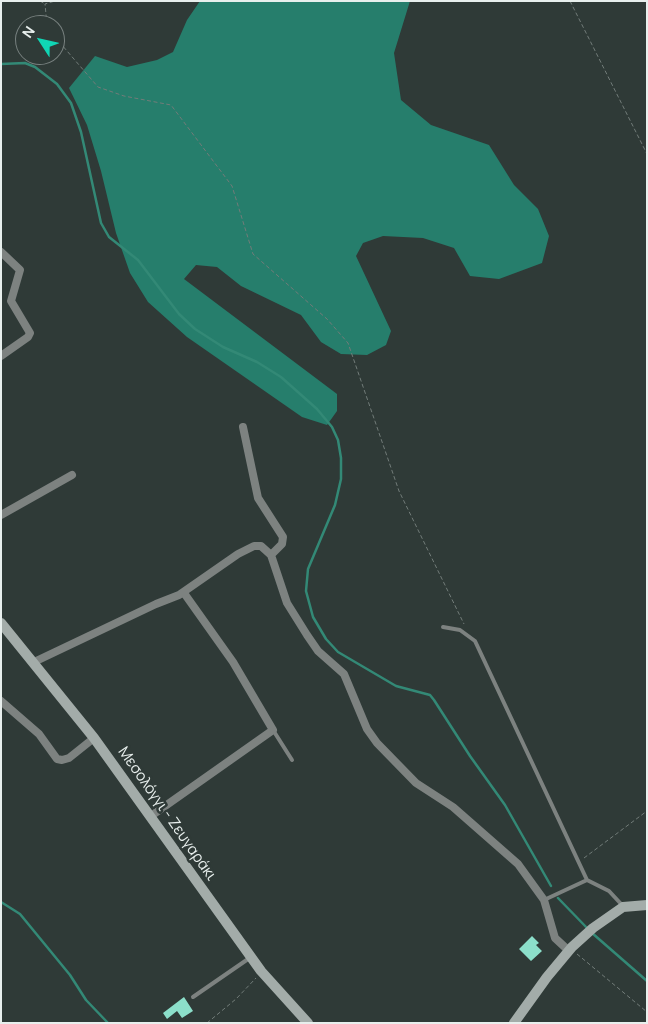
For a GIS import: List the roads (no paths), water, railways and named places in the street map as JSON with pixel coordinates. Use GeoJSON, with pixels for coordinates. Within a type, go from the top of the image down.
{"type":"FeatureCollection","features":[{"type":"Feature","properties":{"kind":"main road","name":"Μεσολόγγι - Ζευγαράκι"},"geometry":{"type":"LineString","coordinates":[[2,624],[94,738],[261,972],[308,1023]]}},
{"type":"Feature","properties":{"kind":"main road"},"geometry":{"type":"LineString","coordinates":[[514,1023],[571,949],[606,916],[623,907],[647,905]]}},
{"type":"Feature","properties":{"kind":"street"},"geometry":{"type":"LineString","coordinates":[[1,252],[20,270],[11,302],[30,333],[26,339],[1,356]]}},
{"type":"Feature","properties":{"kind":"street"},"geometry":{"type":"LineString","coordinates":[[243,427],[258,498],[283,537],[282,544],[271,555]]}},
{"type":"Feature","properties":{"kind":"street"},"geometry":{"type":"LineString","coordinates":[[1,515],[72,475]]}},
{"type":"Feature","properties":{"kind":"street"},"geometry":{"type":"LineString","coordinates":[[34,662],[184,593],[238,554],[254,546],[261,546],[271,555],[287,604],[318,651],[344,674],[367,729],[416,783],[453,807],[506,851],[544,900],[555,938],[571,949]]}},
{"type":"Feature","properties":{"kind":"street"},"geometry":{"type":"LineString","coordinates":[[151,816],[273,730],[233,662],[184,593]]}},
{"type":"Feature","properties":{"kind":"street"},"geometry":{"type":"LineString","coordinates":[[1,701],[39,734],[57,759],[65,760],[94,738]]}},
{"type":"Feature","properties":{"kind":"lane"},"geometry":{"type":"LineString","coordinates":[[443,627],[468,634],[482,655],[587,880],[609,891],[623,907]]}},
{"type":"Feature","properties":{"kind":"lane"},"geometry":{"type":"LineString","coordinates":[[273,730],[292,760]]}},
{"type":"Feature","properties":{"kind":"lane"},"geometry":{"type":"LineString","coordinates":[[544,900],[587,880]]}},
{"type":"Feature","properties":{"kind":"lane"},"geometry":{"type":"LineString","coordinates":[[193,997],[251,957]]}},
{"type":"Feature","properties":{"kind":"waterway"},"geometry":{"type":"LineString","coordinates":[[1,64],[25,63],[35,67],[57,84],[71,103],[81,132],[101,223],[109,237],[138,260],[179,314],[195,329],[223,347],[257,362],[281,377],[317,409],[332,427],[338,440],[341,458],[341,479],[335,505],[308,569],[306,591],[313,617],[326,639],[338,652],[396,686],[430,695],[505,805],[551,886]]}},
{"type":"Feature","properties":{"kind":"waterway"},"geometry":{"type":"LineString","coordinates":[[558,898],[588,929]]}},
{"type":"Feature","properties":{"kind":"waterway"},"geometry":{"type":"LineString","coordinates":[[1,902],[20,914],[70,975],[86,1000],[108,1023]]}},
{"type":"Feature","properties":{"kind":"waterway"},"geometry":{"type":"LineString","coordinates":[[592,933],[647,981]]}}]}
